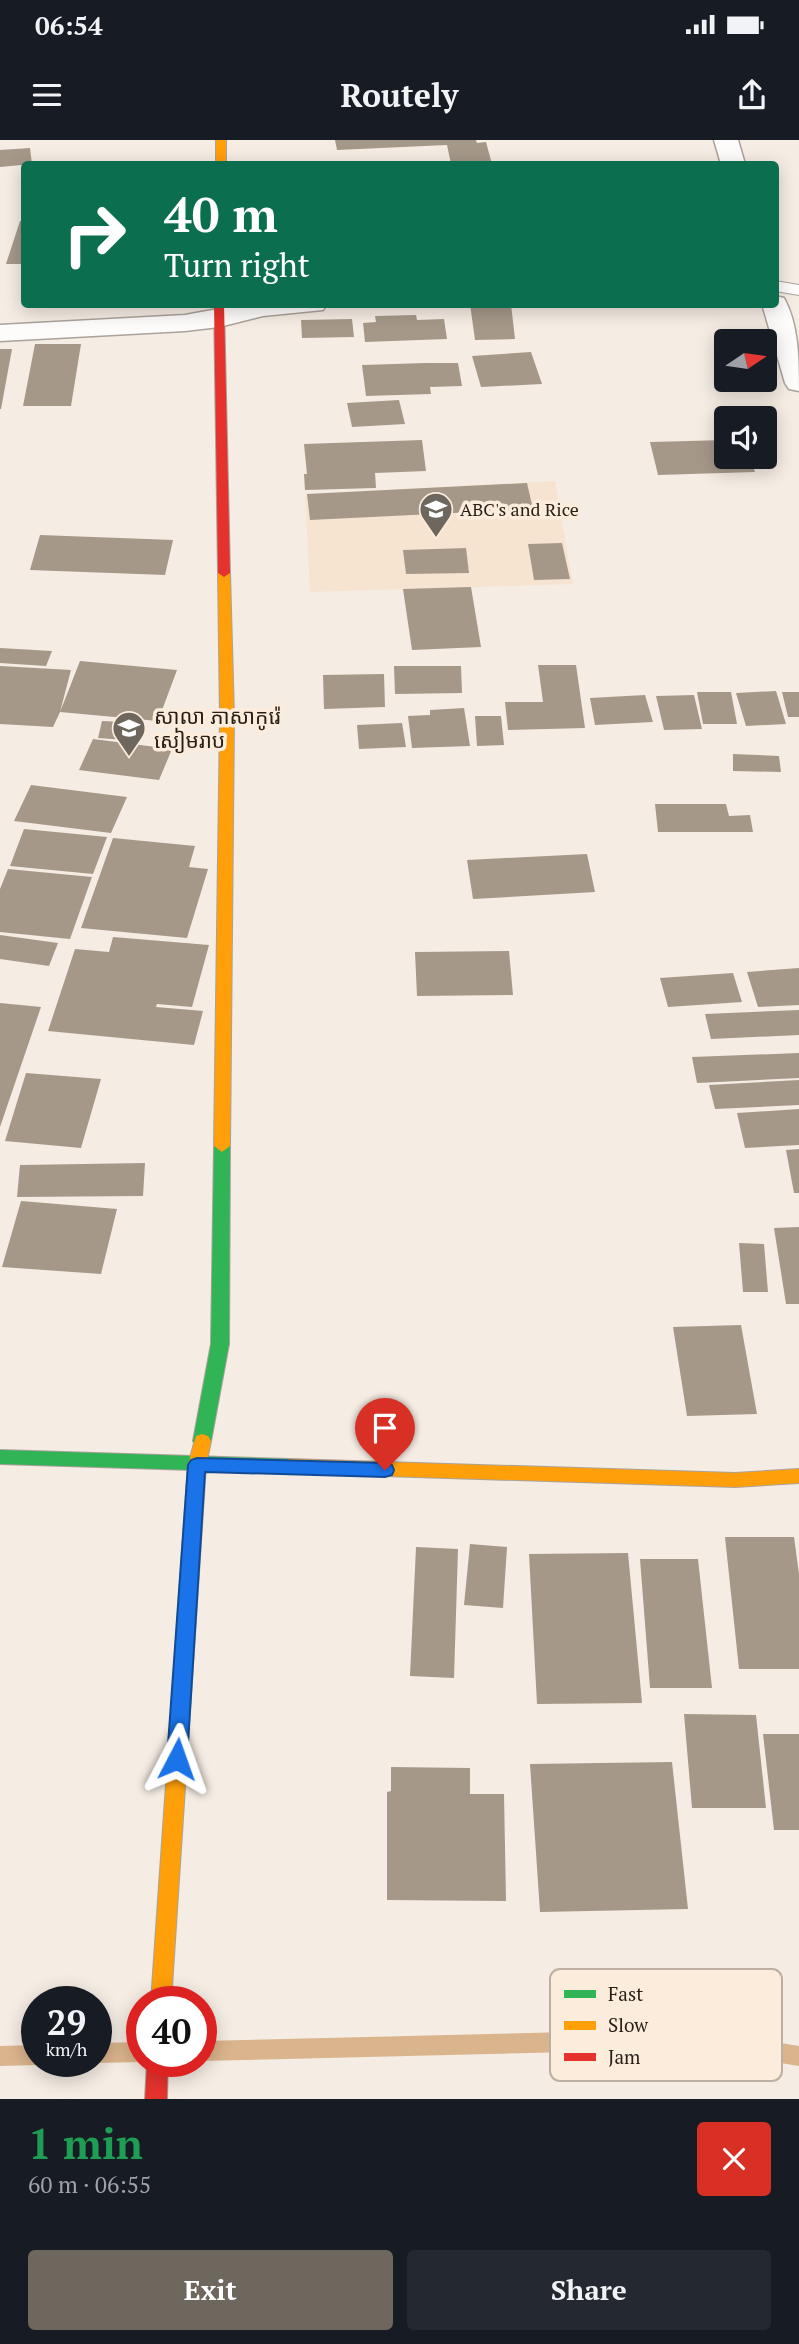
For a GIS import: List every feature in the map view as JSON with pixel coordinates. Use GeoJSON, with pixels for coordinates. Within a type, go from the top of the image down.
{"type":"FeatureCollection","features":[{"type":"Feature","properties":{"kind":"street"},"geometry":{"type":"LineString","coordinates":[[221,140],[221,161]]}},
{"type":"Feature","properties":{"kind":"street"},"geometry":{"type":"LineString","coordinates":[[726,140],[732,161]]}},
{"type":"Feature","properties":{"kind":"street"},"geometry":{"type":"LineString","coordinates":[[0,334],[263,308]]}},
{"type":"Feature","properties":{"kind":"street"},"geometry":{"type":"LineString","coordinates":[[776,308],[799,383]]}},
{"type":"Feature","properties":{"kind":"street"},"geometry":{"type":"LineString","coordinates":[[162,1986],[197,1465],[220,1344],[227,717],[219,312]]}},
{"type":"Feature","properties":{"kind":"street"},"geometry":{"type":"LineString","coordinates":[[0,1457],[735,1480],[799,1476]]}},
{"type":"Feature","properties":{"kind":"street"},"geometry":{"type":"LineString","coordinates":[[156,2099],[157,2077]]}},
{"type":"Feature","properties":{"kind":"lane"},"geometry":{"type":"LineString","coordinates":[[779,286],[799,289]]}},
{"type":"Feature","properties":{"kind":"shaded area","name":"ABC's and Rice"},"geometry":{"type":"Polygon","coordinates":[[[555,481],[573,584],[310,592],[305,494],[555,481]]]}},
{"type":"Feature","properties":{"kind":"building"},"geometry":{"type":"Polygon","coordinates":[[[335,140],[476,140],[477,143],[486,142],[491,161],[450,161],[447,145],[337,150],[335,140]]]}},
{"type":"Feature","properties":{"kind":"building"},"geometry":{"type":"Polygon","coordinates":[[[30,148],[32,161],[0,167],[0,150],[30,148]]]}},
{"type":"Feature","properties":{"kind":"building"},"geometry":{"type":"Polygon","coordinates":[[[20,221],[21,221],[21,264],[6,264],[20,221]]]}},
{"type":"Feature","properties":{"kind":"building"},"geometry":{"type":"Polygon","coordinates":[[[471,308],[511,308],[515,339],[475,340],[471,308]]]}},
{"type":"Feature","properties":{"kind":"building"},"geometry":{"type":"Polygon","coordinates":[[[416,315],[417,320],[444,319],[447,339],[365,342],[363,323],[376,322],[375,316],[416,315]]]}},
{"type":"Feature","properties":{"kind":"building"},"geometry":{"type":"Polygon","coordinates":[[[352,319],[354,337],[302,338],[301,320],[352,319]]]}},
{"type":"Feature","properties":{"kind":"building"},"geometry":{"type":"Polygon","coordinates":[[[35,344],[81,344],[71,406],[23,406],[35,344]]]}},
{"type":"Feature","properties":{"kind":"building"},"geometry":{"type":"Polygon","coordinates":[[[0,349],[12,349],[1,409],[0,409],[0,349]]]}},
{"type":"Feature","properties":{"kind":"building"},"geometry":{"type":"Polygon","coordinates":[[[531,352],[542,384],[481,387],[472,356],[531,352]]]}},
{"type":"Feature","properties":{"kind":"building"},"geometry":{"type":"Polygon","coordinates":[[[458,363],[462,386],[430,387],[431,394],[366,396],[362,365],[458,363]]]}},
{"type":"Feature","properties":{"kind":"building"},"geometry":{"type":"Polygon","coordinates":[[[399,400],[405,424],[352,427],[347,403],[399,400]]]}},
{"type":"Feature","properties":{"kind":"building"},"geometry":{"type":"Polygon","coordinates":[[[422,440],[426,471],[375,473],[376,488],[305,490],[304,474],[307,474],[304,444],[422,440]]]}},
{"type":"Feature","properties":{"kind":"building"},"geometry":{"type":"Polygon","coordinates":[[[714,440],[714,469],[754,469],[755,472],[658,475],[650,442],[714,440]]]}},
{"type":"Feature","properties":{"kind":"building"},"geometry":{"type":"Polygon","coordinates":[[[527,483],[533,509],[310,520],[307,494],[527,483]]]}},
{"type":"Feature","properties":{"kind":"building"},"geometry":{"type":"Polygon","coordinates":[[[40,535],[173,540],[165,575],[30,570],[40,535]]]}},
{"type":"Feature","properties":{"kind":"building"},"geometry":{"type":"Polygon","coordinates":[[[562,543],[570,579],[534,580],[528,544],[562,543]]]}},
{"type":"Feature","properties":{"kind":"building"},"geometry":{"type":"Polygon","coordinates":[[[466,548],[469,573],[406,574],[403,550],[466,548]]]}},
{"type":"Feature","properties":{"kind":"building"},"geometry":{"type":"Polygon","coordinates":[[[471,587],[481,647],[412,650],[403,589],[471,587]]]}},
{"type":"Feature","properties":{"kind":"building"},"geometry":{"type":"Polygon","coordinates":[[[0,648],[52,651],[46,666],[0,663],[0,648]]]}},
{"type":"Feature","properties":{"kind":"building"},"geometry":{"type":"Polygon","coordinates":[[[80,661],[177,670],[158,721],[60,712],[80,661]]]}},
{"type":"Feature","properties":{"kind":"building"},"geometry":{"type":"Polygon","coordinates":[[[538,665],[576,665],[585,728],[508,730],[505,702],[543,702],[538,665]]]}},
{"type":"Feature","properties":{"kind":"building"},"geometry":{"type":"Polygon","coordinates":[[[0,666],[71,670],[60,712],[53,727],[0,724],[0,666]]]}},
{"type":"Feature","properties":{"kind":"building"},"geometry":{"type":"Polygon","coordinates":[[[394,666],[461,666],[462,693],[395,694],[394,666]]]}},
{"type":"Feature","properties":{"kind":"building"},"geometry":{"type":"Polygon","coordinates":[[[384,674],[385,707],[324,709],[323,675],[384,674]]]}},
{"type":"Feature","properties":{"kind":"building"},"geometry":{"type":"Polygon","coordinates":[[[776,691],[786,724],[746,726],[736,693],[776,691]]]}},
{"type":"Feature","properties":{"kind":"building"},"geometry":{"type":"Polygon","coordinates":[[[697,692],[731,692],[737,724],[703,724],[697,692]]]}},
{"type":"Feature","properties":{"kind":"building"},"geometry":{"type":"Polygon","coordinates":[[[782,692],[799,692],[799,717],[788,717],[782,692]]]}},
{"type":"Feature","properties":{"kind":"building"},"geometry":{"type":"Polygon","coordinates":[[[645,695],[653,722],[595,725],[590,698],[645,695]]]}},
{"type":"Feature","properties":{"kind":"building"},"geometry":{"type":"Polygon","coordinates":[[[694,695],[702,729],[664,730],[656,696],[694,695]]]}},
{"type":"Feature","properties":{"kind":"building"},"geometry":{"type":"Polygon","coordinates":[[[464,708],[470,746],[412,748],[408,716],[430,715],[430,710],[464,708]]]}},
{"type":"Feature","properties":{"kind":"building"},"geometry":{"type":"Polygon","coordinates":[[[475,716],[501,716],[504,745],[477,746],[475,716]]]}},
{"type":"Feature","properties":{"kind":"building"},"geometry":{"type":"Polygon","coordinates":[[[102,721],[144,723],[139,741],[98,738],[102,721]]]}},
{"type":"Feature","properties":{"kind":"building"},"geometry":{"type":"Polygon","coordinates":[[[402,723],[406,747],[359,749],[357,725],[402,723]]]}},
{"type":"Feature","properties":{"kind":"building"},"geometry":{"type":"Polygon","coordinates":[[[93,739],[172,749],[159,780],[79,770],[93,739]]]}},
{"type":"Feature","properties":{"kind":"building"},"geometry":{"type":"Polygon","coordinates":[[[733,754],[779,756],[781,772],[733,771],[733,754]]]}},
{"type":"Feature","properties":{"kind":"building"},"geometry":{"type":"Polygon","coordinates":[[[31,785],[127,797],[111,833],[14,821],[31,785]]]}},
{"type":"Feature","properties":{"kind":"building"},"geometry":{"type":"Polygon","coordinates":[[[655,804],[726,804],[729,816],[750,815],[753,832],[658,832],[655,804]]]}},
{"type":"Feature","properties":{"kind":"building"},"geometry":{"type":"Polygon","coordinates":[[[24,829],[107,837],[93,874],[10,866],[24,829]]]}},
{"type":"Feature","properties":{"kind":"building"},"geometry":{"type":"Polygon","coordinates":[[[113,838],[195,846],[189,867],[208,869],[187,938],[81,928],[113,838]]]}},
{"type":"Feature","properties":{"kind":"building"},"geometry":{"type":"Polygon","coordinates":[[[587,854],[595,892],[473,899],[467,860],[587,854]]]}},
{"type":"Feature","properties":{"kind":"building"},"geometry":{"type":"Polygon","coordinates":[[[8,869],[92,877],[70,939],[0,932],[0,889],[8,869]]]}},
{"type":"Feature","properties":{"kind":"building"},"geometry":{"type":"Polygon","coordinates":[[[0,935],[58,943],[49,966],[0,959],[0,935]]]}},
{"type":"Feature","properties":{"kind":"building"},"geometry":{"type":"Polygon","coordinates":[[[113,937],[209,945],[192,1007],[157,1004],[156,1007],[203,1011],[194,1045],[48,1031],[75,949],[109,952],[113,937]]]}},
{"type":"Feature","properties":{"kind":"building"},"geometry":{"type":"Polygon","coordinates":[[[509,951],[513,995],[417,996],[415,952],[509,951]]]}},
{"type":"Feature","properties":{"kind":"building"},"geometry":{"type":"Polygon","coordinates":[[[799,968],[799,1005],[758,1007],[747,972],[799,968]]]}},
{"type":"Feature","properties":{"kind":"building"},"geometry":{"type":"Polygon","coordinates":[[[733,973],[742,1002],[668,1007],[660,978],[733,973]]]}},
{"type":"Feature","properties":{"kind":"building"},"geometry":{"type":"Polygon","coordinates":[[[0,1003],[41,1007],[0,1127],[0,1003]]]}},
{"type":"Feature","properties":{"kind":"building"},"geometry":{"type":"Polygon","coordinates":[[[799,1010],[799,1035],[711,1039],[705,1014],[799,1010]]]}},
{"type":"Feature","properties":{"kind":"building"},"geometry":{"type":"Polygon","coordinates":[[[799,1053],[799,1078],[697,1083],[692,1057],[799,1053]]]}},
{"type":"Feature","properties":{"kind":"building"},"geometry":{"type":"Polygon","coordinates":[[[26,1073],[101,1079],[81,1148],[5,1141],[26,1073]]]}},
{"type":"Feature","properties":{"kind":"building"},"geometry":{"type":"Polygon","coordinates":[[[799,1080],[799,1105],[715,1109],[709,1085],[799,1080]]]}},
{"type":"Feature","properties":{"kind":"building"},"geometry":{"type":"Polygon","coordinates":[[[799,1109],[799,1145],[745,1148],[737,1113],[799,1109]]]}},
{"type":"Feature","properties":{"kind":"building"},"geometry":{"type":"Polygon","coordinates":[[[799,1149],[799,1193],[794,1193],[786,1150],[799,1149]]]}},
{"type":"Feature","properties":{"kind":"building"},"geometry":{"type":"Polygon","coordinates":[[[145,1163],[143,1196],[17,1197],[20,1165],[145,1163]]]}},
{"type":"Feature","properties":{"kind":"building"},"geometry":{"type":"Polygon","coordinates":[[[21,1201],[117,1209],[101,1274],[2,1267],[21,1201]]]}},
{"type":"Feature","properties":{"kind":"building"},"geometry":{"type":"Polygon","coordinates":[[[799,1227],[799,1304],[786,1304],[774,1228],[799,1227]]]}},
{"type":"Feature","properties":{"kind":"building"},"geometry":{"type":"Polygon","coordinates":[[[739,1243],[764,1244],[768,1292],[743,1292],[739,1243]]]}},
{"type":"Feature","properties":{"kind":"building"},"geometry":{"type":"Polygon","coordinates":[[[741,1325],[757,1414],[687,1416],[673,1327],[741,1325]]]}},
{"type":"Feature","properties":{"kind":"building"},"geometry":{"type":"Polygon","coordinates":[[[725,1537],[794,1537],[799,1574],[799,1669],[739,1669],[725,1537]]]}},
{"type":"Feature","properties":{"kind":"building"},"geometry":{"type":"Polygon","coordinates":[[[470,1544],[507,1547],[503,1608],[464,1605],[470,1544]]]}},
{"type":"Feature","properties":{"kind":"building"},"geometry":{"type":"Polygon","coordinates":[[[416,1547],[458,1549],[454,1678],[410,1676],[416,1547]]]}},
{"type":"Feature","properties":{"kind":"building"},"geometry":{"type":"Polygon","coordinates":[[[628,1553],[642,1703],[537,1704],[529,1554],[628,1553]]]}},
{"type":"Feature","properties":{"kind":"building"},"geometry":{"type":"Polygon","coordinates":[[[640,1559],[698,1559],[712,1688],[650,1688],[640,1559]]]}},
{"type":"Feature","properties":{"kind":"building"},"geometry":{"type":"Polygon","coordinates":[[[684,1714],[756,1715],[766,1808],[692,1808],[684,1714]]]}},
{"type":"Feature","properties":{"kind":"building"},"geometry":{"type":"Polygon","coordinates":[[[763,1734],[799,1734],[799,1830],[774,1830],[763,1734]]]}},
{"type":"Feature","properties":{"kind":"building"},"geometry":{"type":"Polygon","coordinates":[[[672,1762],[688,1909],[540,1912],[530,1764],[672,1762]]]}},
{"type":"Feature","properties":{"kind":"building"},"geometry":{"type":"Polygon","coordinates":[[[391,1767],[470,1768],[470,1794],[504,1794],[506,1901],[387,1900],[387,1792],[391,1791],[391,1767]]]}},
{"type":"Feature","properties":{"kind":"waterway"},"geometry":{"type":"LineString","coordinates":[[217,2051],[550,2043]]}},
{"type":"Feature","properties":{"kind":"waterway"},"geometry":{"type":"LineString","coordinates":[[112,2053],[126,2052]]}},
{"type":"Feature","properties":{"kind":"waterway"},"geometry":{"type":"LineString","coordinates":[[782,2053],[799,2056]]}},
{"type":"Feature","properties":{"kind":"waterway"},"geometry":{"type":"LineString","coordinates":[[0,2056],[21,2055]]}},
{"type":"Feature","properties":{"kind":"traffic: fast"},"geometry":{"type":"LineString","coordinates":[[202,1441],[220,1344],[222,1146]]}},
{"type":"Feature","properties":{"kind":"traffic: fast"},"geometry":{"type":"LineString","coordinates":[[0,1457],[290,1466]]}},
{"type":"Feature","properties":{"kind":"traffic: slow"},"geometry":{"type":"LineString","coordinates":[[221,140],[221,161]]}},
{"type":"Feature","properties":{"kind":"traffic: slow"},"geometry":{"type":"LineString","coordinates":[[222,1146],[227,717],[224,573]]}},
{"type":"Feature","properties":{"kind":"traffic: slow"},"geometry":{"type":"LineString","coordinates":[[162,1986],[197,1465],[202,1441]]}},
{"type":"Feature","properties":{"kind":"traffic: slow"},"geometry":{"type":"LineString","coordinates":[[290,1466],[735,1480],[799,1476]]}},
{"type":"Feature","properties":{"kind":"traffic: jam"},"geometry":{"type":"LineString","coordinates":[[219,308],[224,573]]}},
{"type":"Feature","properties":{"kind":"traffic: jam"},"geometry":{"type":"LineString","coordinates":[[156,2099],[157,2077]]}},
{"type":"Feature","properties":{"kind":"place","name":"ABC's and Rice"},"geometry":{"type":"Point","coordinates":[436,539]}},
{"type":"Feature","properties":{"kind":"place","name":"សាលា ភាសាកូរ៉េ សៀមរាប"},"geometry":{"type":"Point","coordinates":[129,758]}},
{"type":"Feature","properties":{"kind":"route"},"geometry":{"type":"LineString","coordinates":[[177,1759],[197,1465],[385,1470]]}}]}
